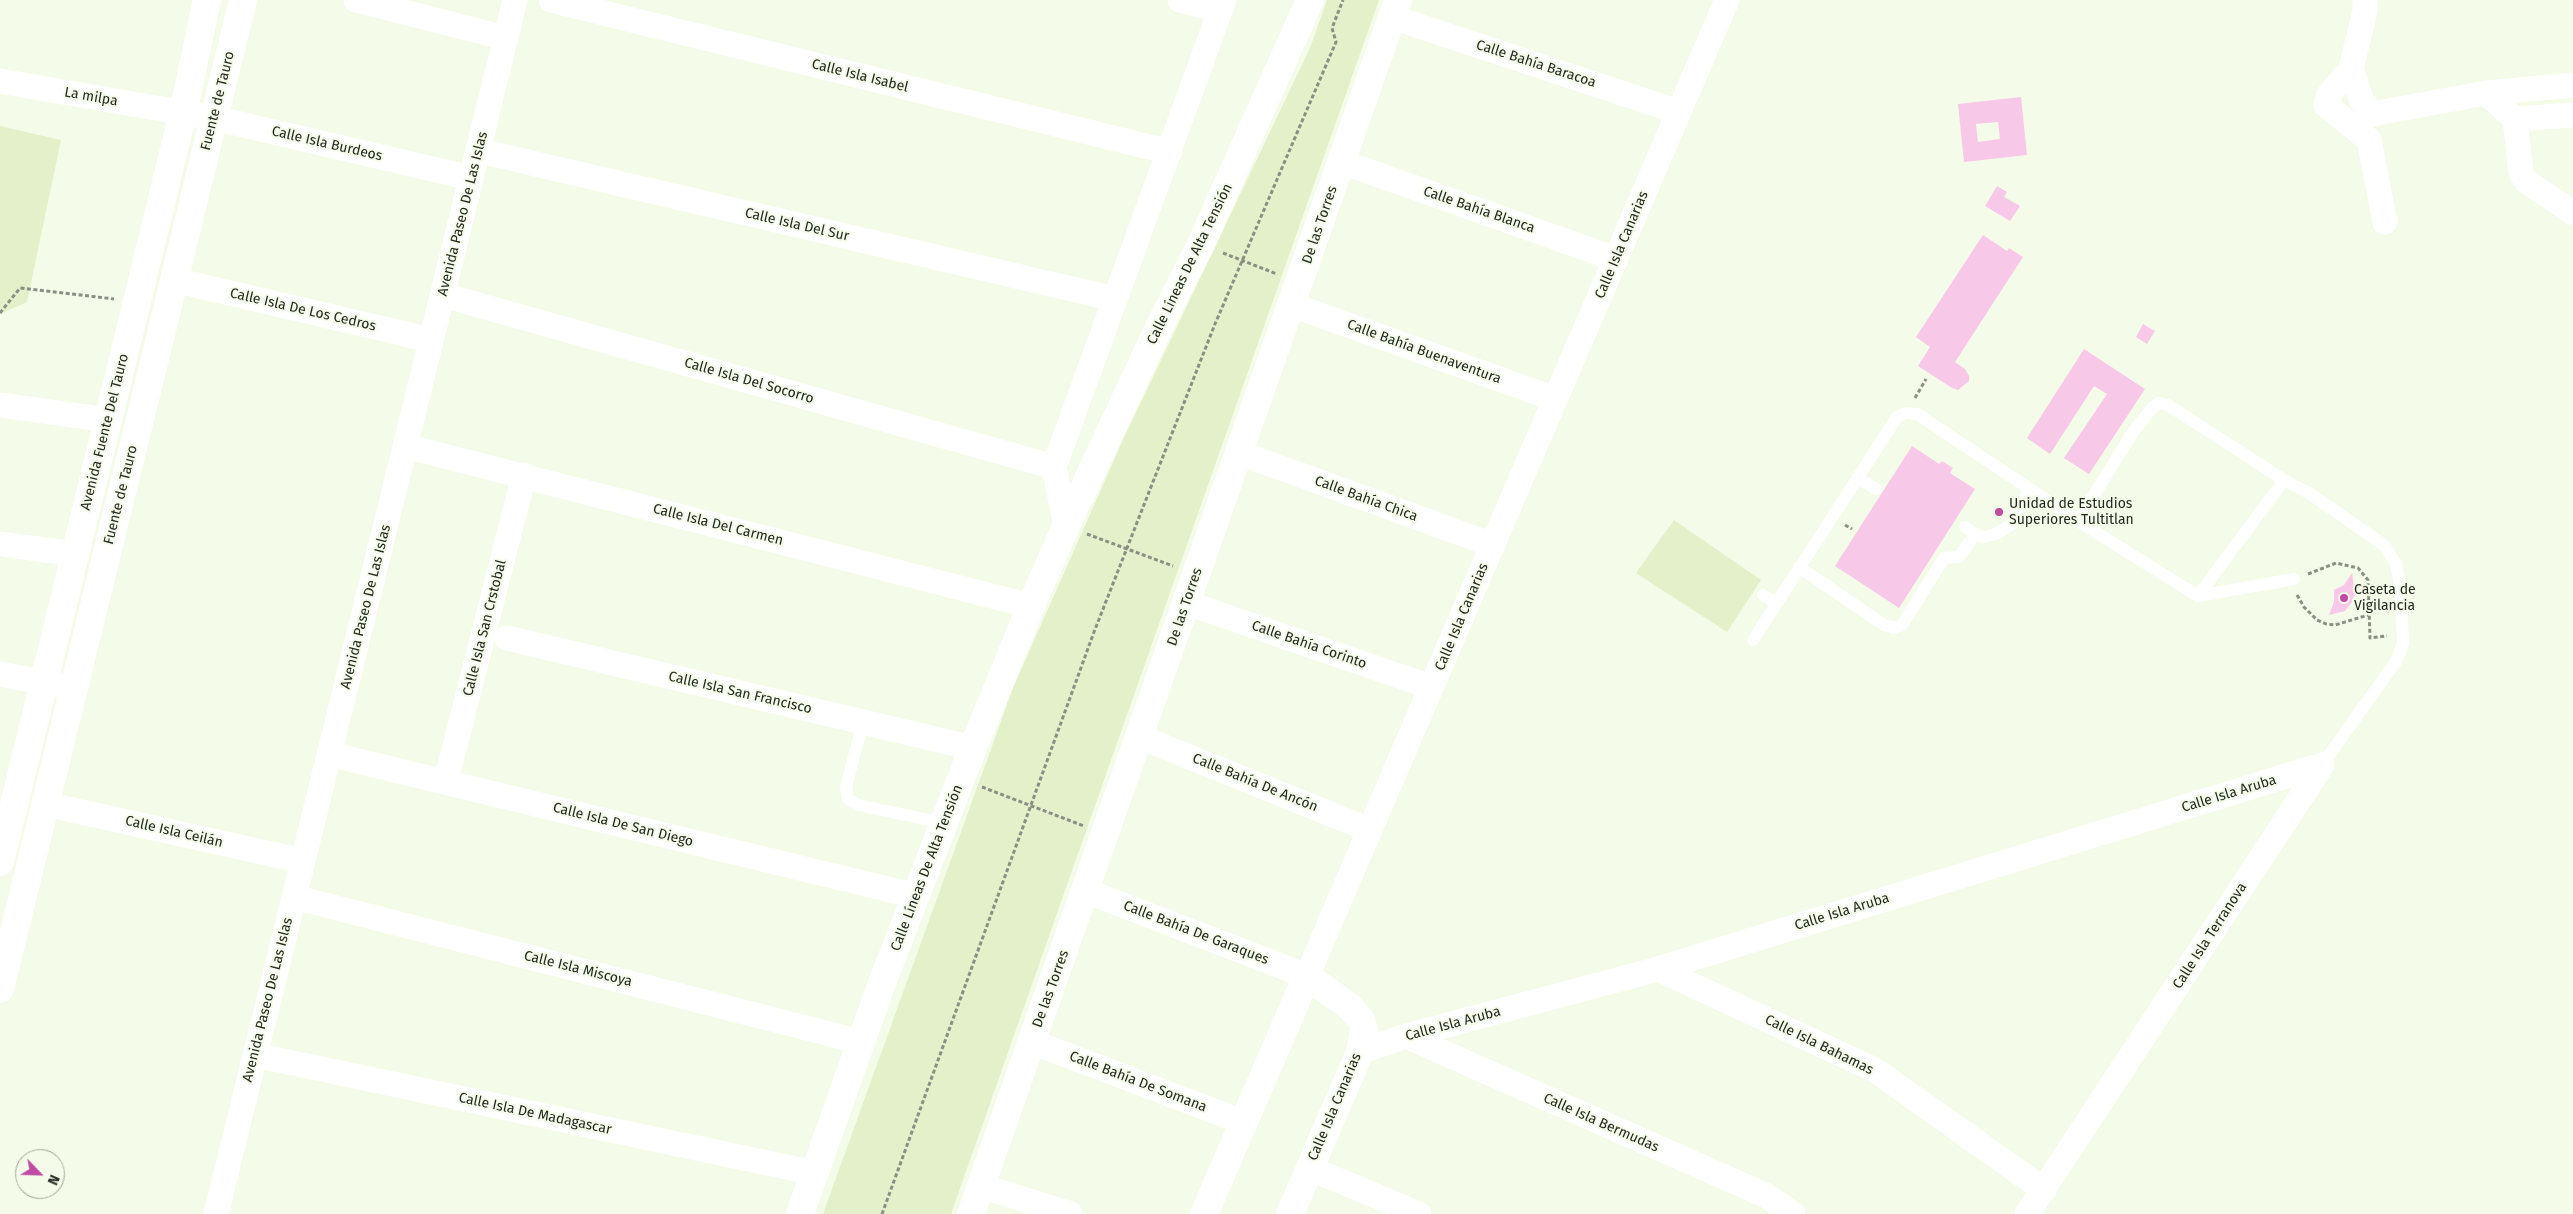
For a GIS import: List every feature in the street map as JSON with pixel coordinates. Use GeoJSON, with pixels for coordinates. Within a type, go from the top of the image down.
{"type":"FeatureCollection","features":[{"type":"Feature","properties":{"kind":"main road","name":"Avenida Fuente Del Tauro"},"geometry":{"type":"LineString","coordinates":[[0,862],[183,113],[207,0]]}},
{"type":"Feature","properties":{"kind":"main road","name":"Fuente de Tauro"},"geometry":{"type":"LineString","coordinates":[[0,989],[243,0]]}},
{"type":"Feature","properties":{"kind":"main road","name":"Calle Líneas De Alta Tensión"},"geometry":{"type":"LineString","coordinates":[[800,1214],[861,1042],[916,896],[973,748],[1031,606],[1066,526],[1201,244],[1310,0]]}},
{"type":"Feature","properties":{"kind":"main road","name":"De las Torres"},"geometry":{"type":"LineString","coordinates":[[971,1214],[1106,835],[1395,8]]}},
{"type":"Feature","properties":{"kind":"main road","name":"Calle Isla Canarias"},"geometry":{"type":"LineString","coordinates":[[1290,1214],[1360,1052],[1364,1030],[1361,1020],[1350,1007],[1307,976]]}},
{"type":"Feature","properties":{"kind":"main road"},"geometry":{"type":"LineString","coordinates":[[1204,1214],[1307,976]]}},
{"type":"Feature","properties":{"kind":"street"},"geometry":{"type":"LineString","coordinates":[[356,0],[506,38]]}},
{"type":"Feature","properties":{"kind":"street","name":"Avenida Paseo De Las Islas"},"geometry":{"type":"LineString","coordinates":[[223,1212],[255,1055],[431,340],[480,151],[515,0]]}},
{"type":"Feature","properties":{"kind":"street","name":"Calle Isla Isabel"},"geometry":{"type":"LineString","coordinates":[[551,0],[1170,152]]}},
{"type":"Feature","properties":{"kind":"street"},"geometry":{"type":"LineString","coordinates":[[1066,526],[1054,467],[1222,5],[1180,0]]}},
{"type":"Feature","properties":{"kind":"street","name":"Calle Isla Canarias"},"geometry":{"type":"LineString","coordinates":[[1307,976],[1727,0]]}},
{"type":"Feature","properties":{"kind":"street"},"geometry":{"type":"LineString","coordinates":[[2365,0],[2365,11],[2351,69],[2328,96],[2326,105],[2369,140]]}},
{"type":"Feature","properties":{"kind":"street","name":"Calle Bahía Baracoa"},"geometry":{"type":"LineString","coordinates":[[1395,8],[1679,112]]}},
{"type":"Feature","properties":{"kind":"street"},"geometry":{"type":"LineString","coordinates":[[2351,69],[2362,101],[2372,114],[2369,140],[2385,222]]}},
{"type":"Feature","properties":{"kind":"street","name":"La milpa"},"geometry":{"type":"LineString","coordinates":[[0,81],[183,113]]}},
{"type":"Feature","properties":{"kind":"street"},"geometry":{"type":"LineString","coordinates":[[2372,114],[2486,93],[2573,85]]}},
{"type":"Feature","properties":{"kind":"street"},"geometry":{"type":"LineString","coordinates":[[2486,93],[2515,119],[2521,173],[2526,181],[2573,213]]}},
{"type":"Feature","properties":{"kind":"street","name":"Calle Isla Burdeos"},"geometry":{"type":"LineString","coordinates":[[183,113],[214,118],[472,178]]}},
{"type":"Feature","properties":{"kind":"street"},"geometry":{"type":"LineString","coordinates":[[2515,119],[2573,115]]}},
{"type":"Feature","properties":{"kind":"street","name":"Calle Isla Del Sur"},"geometry":{"type":"LineString","coordinates":[[480,151],[1115,299]]}},
{"type":"Feature","properties":{"kind":"street","name":"Calle Bahía Blanca"},"geometry":{"type":"LineString","coordinates":[[1342,162],[1616,259]]}},
{"type":"Feature","properties":{"kind":"street","name":"Calle Isla De Los Cedros"},"geometry":{"type":"LineString","coordinates":[[174,280],[431,340]]}},
{"type":"Feature","properties":{"kind":"street","name":"Calle Bahía Buenaventura"},"geometry":{"type":"LineString","coordinates":[[1296,294],[1555,399]]}},
{"type":"Feature","properties":{"kind":"street","name":"Calle Isla Del Socorro"},"geometry":{"type":"LineString","coordinates":[[443,295],[1054,467]]}},
{"type":"Feature","properties":{"kind":"street"},"geometry":{"type":"LineString","coordinates":[[0,405],[108,420]]}},
{"type":"Feature","properties":{"kind":"street","name":"Calle Isla Del Carmen"},"geometry":{"type":"LineString","coordinates":[[405,446],[1031,606]]}},
{"type":"Feature","properties":{"kind":"street","name":"Calle Bahía Chica"},"geometry":{"type":"LineString","coordinates":[[1240,453],[1493,545]]}},
{"type":"Feature","properties":{"kind":"street","name":"Calle Isla San Crstobal"},"geometry":{"type":"LineString","coordinates":[[446,781],[524,475]]}},
{"type":"Feature","properties":{"kind":"street"},"geometry":{"type":"LineString","coordinates":[[0,544],[75,554]]}},
{"type":"Feature","properties":{"kind":"street","name":"Calle Bahía Corinto"},"geometry":{"type":"LineString","coordinates":[[1187,603],[1432,687]]}},
{"type":"Feature","properties":{"kind":"street","name":"Calle Isla San Francisco"},"geometry":{"type":"LineString","coordinates":[[508,638],[973,748]]}},
{"type":"Feature","properties":{"kind":"street"},"geometry":{"type":"LineString","coordinates":[[0,674],[74,688]]}},
{"type":"Feature","properties":{"kind":"street","name":"Calle Bahía De Ancón"},"geometry":{"type":"LineString","coordinates":[[1140,737],[1370,830]]}},
{"type":"Feature","properties":{"kind":"street","name":"Calle Isla De San Diego"},"geometry":{"type":"LineString","coordinates":[[329,754],[916,896]]}},
{"type":"Feature","properties":{"kind":"street","name":"Calle Isla Aruba"},"geometry":{"type":"LineString","coordinates":[[1360,1052],[1406,1036],[1658,969],[2322,765]]}},
{"type":"Feature","properties":{"kind":"street","name":"Calle Isla Terranova"},"geometry":{"type":"LineString","coordinates":[[2027,1214],[2322,765]]}},
{"type":"Feature","properties":{"kind":"street","name":"Calle Isla Ceilán"},"geometry":{"type":"LineString","coordinates":[[46,804],[303,861]]}},
{"type":"Feature","properties":{"kind":"street","name":"Calle Bahía De Garaques"},"geometry":{"type":"LineString","coordinates":[[1086,891],[1307,976]]}},
{"type":"Feature","properties":{"kind":"street","name":"Calle Isla Miscoya"},"geometry":{"type":"LineString","coordinates":[[294,897],[861,1042]]}},
{"type":"Feature","properties":{"kind":"street","name":"Calle Isla Bahamas"},"geometry":{"type":"LineString","coordinates":[[1658,969],[1874,1070],[2044,1190]]}},
{"type":"Feature","properties":{"kind":"street","name":"Calle Isla Bermudas"},"geometry":{"type":"LineString","coordinates":[[1406,1036],[1767,1196],[1793,1214]]}},
{"type":"Feature","properties":{"kind":"street","name":"Calle Bahía De Somana"},"geometry":{"type":"LineString","coordinates":[[1032,1042],[1244,1122]]}},
{"type":"Feature","properties":{"kind":"street","name":"Calle Isla De Madagascar"},"geometry":{"type":"LineString","coordinates":[[255,1055],[815,1173]]}},
{"type":"Feature","properties":{"kind":"street"},"geometry":{"type":"LineString","coordinates":[[1309,1168],[1419,1214]]}},
{"type":"Feature","properties":{"kind":"street"},"geometry":{"type":"LineString","coordinates":[[981,1186],[1070,1214]]}},
{"type":"Feature","properties":{"kind":"lane"},"geometry":{"type":"LineString","coordinates":[[2078,521],[2133,432],[2152,408],[2159,403],[2168,405],[2284,480],[2309,493],[2384,545],[2396,564],[2401,592],[2402,634]]}},
{"type":"Feature","properties":{"kind":"lane"},"geometry":{"type":"LineString","coordinates":[[1753,640],[1897,417],[1906,413],[1917,414],[2029,490],[2198,596],[2294,579]]}},
{"type":"Feature","properties":{"kind":"lane"},"geometry":{"type":"LineString","coordinates":[[1857,478],[1876,489]]}},
{"type":"Feature","properties":{"kind":"lane"},"geometry":{"type":"LineString","coordinates":[[2198,596],[2284,480]]}},
{"type":"Feature","properties":{"kind":"lane"},"geometry":{"type":"LineString","coordinates":[[1799,567],[1884,625],[1894,628],[1902,625],[1944,558],[1959,557],[1970,531],[1984,538],[1996,534],[2011,525],[2029,490]]}},
{"type":"Feature","properties":{"kind":"lane"},"geometry":{"type":"LineString","coordinates":[[1762,594],[1776,604]]}},
{"type":"Feature","properties":{"kind":"lane","name":"Calle Isla Terranova"},"geometry":{"type":"LineString","coordinates":[[2322,765],[2396,660],[2403,644],[2402,634]]}},
{"type":"Feature","properties":{"kind":"lane"},"geometry":{"type":"LineString","coordinates":[[863,722],[846,786],[848,799],[858,805],[944,823]]}},
{"type":"Feature","properties":{"kind":"path"},"geometry":{"type":"LineString","coordinates":[[882,1214],[1030,806],[1127,549],[1242,260],[1336,42],[1332,28],[1343,0]]}},
{"type":"Feature","properties":{"kind":"path"},"geometry":{"type":"LineString","coordinates":[[1201,244],[1242,260],[1296,294]]}},
{"type":"Feature","properties":{"kind":"path"},"geometry":{"type":"LineString","coordinates":[[0,313],[20,288],[137,301]]}},
{"type":"Feature","properties":{"kind":"path"},"geometry":{"type":"LineString","coordinates":[[1066,526],[1197,575]]}},
{"type":"Feature","properties":{"kind":"path"},"geometry":{"type":"LineString","coordinates":[[2368,615],[2335,625],[2317,620],[2304,607],[2297,595],[2294,579],[2336,563],[2358,568],[2368,580],[2370,638],[2402,634]]}},
{"type":"Feature","properties":{"kind":"path"},"geometry":{"type":"LineString","coordinates":[[961,779],[1106,835]]}},
{"type":"Feature","properties":{"kind":"green space"},"geometry":{"type":"Polygon","coordinates":[[[1327,0],[1379,0],[951,1214],[823,1214],[1013,688],[1123,440],[1310,48],[1327,0]]]}},
{"type":"Feature","properties":{"kind":"green space"},"geometry":{"type":"Polygon","coordinates":[[[0,126],[61,140],[27,302],[0,314],[0,126]]]}},
{"type":"Feature","properties":{"kind":"green space"},"geometry":{"type":"Polygon","coordinates":[[[1674,520],[1761,580],[1727,632],[1636,573],[1674,520]]]}},
{"type":"Feature","properties":{"kind":"building"},"geometry":{"type":"Polygon","coordinates":[[[2021,97],[2027,155],[1964,162],[1958,104],[2021,97]],[[1998,122],[1976,124],[1978,142],[2000,139],[1998,122]]]}},
{"type":"Feature","properties":{"kind":"building"},"geometry":{"type":"Polygon","coordinates":[[[1997,186],[2007,192],[2004,197],[2020,206],[2010,221],[1985,206],[1997,186]]]}},
{"type":"Feature","properties":{"kind":"building"},"geometry":{"type":"Polygon","coordinates":[[[1983,235],[2007,251],[2009,248],[2023,257],[1955,362],[1965,369],[1969,376],[1969,381],[1958,390],[1918,366],[1930,347],[1916,337],[1983,235]]]}},
{"type":"Feature","properties":{"kind":"building"},"geometry":{"type":"Polygon","coordinates":[[[2143,324],[2155,331],[2147,344],[2136,337],[2143,324]]]}},
{"type":"Feature","properties":{"kind":"building"},"geometry":{"type":"Polygon","coordinates":[[[2084,349],[2145,389],[2089,474],[2064,458],[2107,394],[2094,386],[2050,454],[2027,438],[2084,349]]]}},
{"type":"Feature","properties":{"kind":"building"},"geometry":{"type":"Polygon","coordinates":[[[1912,446],[1939,464],[1942,461],[1953,468],[1950,473],[1975,489],[1899,608],[1835,566],[1912,446]]]}},
{"type":"Feature","properties":{"kind":"building","name":"Caseta de Vigilancia"},"geometry":{"type":"Polygon","coordinates":[[[2352,573],[2355,594],[2352,602],[2345,611],[2329,615],[2334,602],[2334,590],[2344,585],[2352,573]]]}},
{"type":"Feature","properties":{"kind":"place","name":"Unidad de Estudios Superiores Tultitlan"},"geometry":{"type":"Point","coordinates":[1999,512]}},
{"type":"Feature","properties":{"kind":"place","name":"Caseta de Vigilancia"},"geometry":{"type":"Point","coordinates":[2344,598]}}]}
